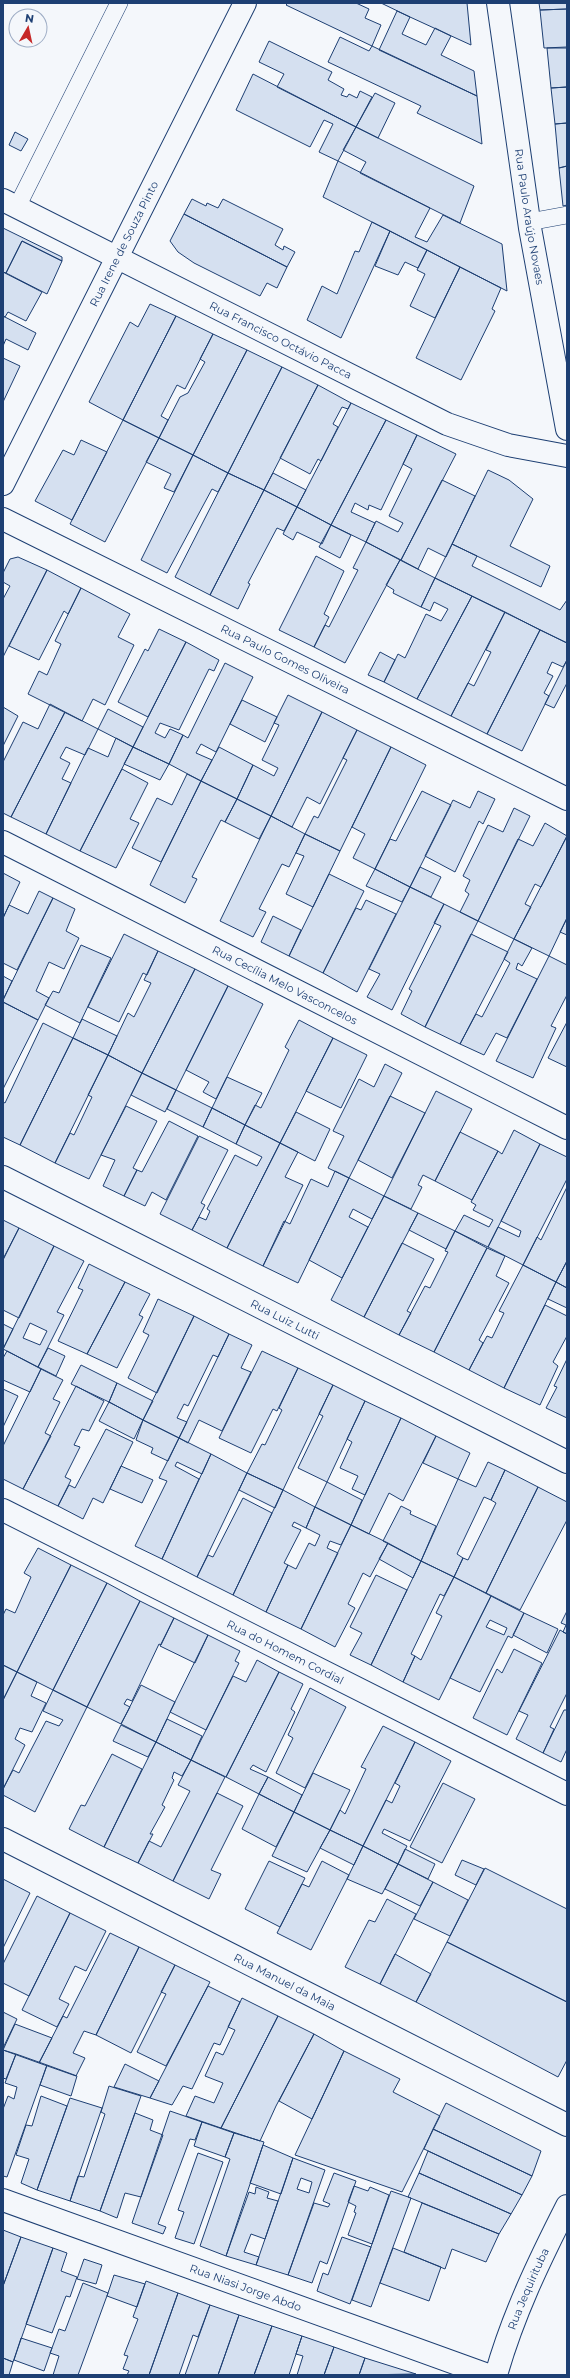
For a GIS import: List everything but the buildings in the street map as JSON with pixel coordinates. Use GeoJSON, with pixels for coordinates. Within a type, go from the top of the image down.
{"type":"FeatureCollection","features":[{"type":"Feature","properties":{"kind":"street","name":"Rua Irene de Souza Pinto"},"geometry":{"type":"LineString","coordinates":[[3,484],[245,3]]}},
{"type":"Feature","properties":{"kind":"street","name":"Rua Paulo Araújo Novaes"},"geometry":{"type":"LineString","coordinates":[[498,3],[529,222],[567,429]]}},
{"type":"Feature","properties":{"kind":"street","name":"Rua Francisco Octávio Pacca"},"geometry":{"type":"LineString","coordinates":[[10,203],[447,424],[508,445],[567,456]]}},
{"type":"Feature","properties":{"kind":"street","name":"Rua Paulo Gomes Oliveira"},"geometry":{"type":"LineString","coordinates":[[3,519],[567,800]]}},
{"type":"Feature","properties":{"kind":"street","name":"Rua Cecília Melo Vasconcelos"},"geometry":{"type":"LineString","coordinates":[[3,842],[567,1128]]}},
{"type":"Feature","properties":{"kind":"street","name":"Rua Luiz Lutti"},"geometry":{"type":"LineString","coordinates":[[3,1177],[567,1462]]}},
{"type":"Feature","properties":{"kind":"street","name":"Rua do Homem Cordial"},"geometry":{"type":"LineString","coordinates":[[3,1510],[567,1794]]}},
{"type":"Feature","properties":{"kind":"street","name":"Rua Manuel da Maia"},"geometry":{"type":"LineString","coordinates":[[3,1839],[567,2125]]}},
{"type":"Feature","properties":{"kind":"street","name":"Rua Niasi Jorge Abdo"},"geometry":{"type":"LineString","coordinates":[[3,2200],[488,2375]]}},
{"type":"Feature","properties":{"kind":"street","name":"Rua Jequirituba"},"geometry":{"type":"LineString","coordinates":[[496,2375],[509,2330],[567,2206]]}},
{"type":"Feature","properties":{"kind":"lane"},"geometry":{"type":"LineString","coordinates":[[10,203],[119,3]]}},
{"type":"Feature","properties":{"kind":"lane"},"geometry":{"type":"LineString","coordinates":[[529,222],[567,215]]}}]}
